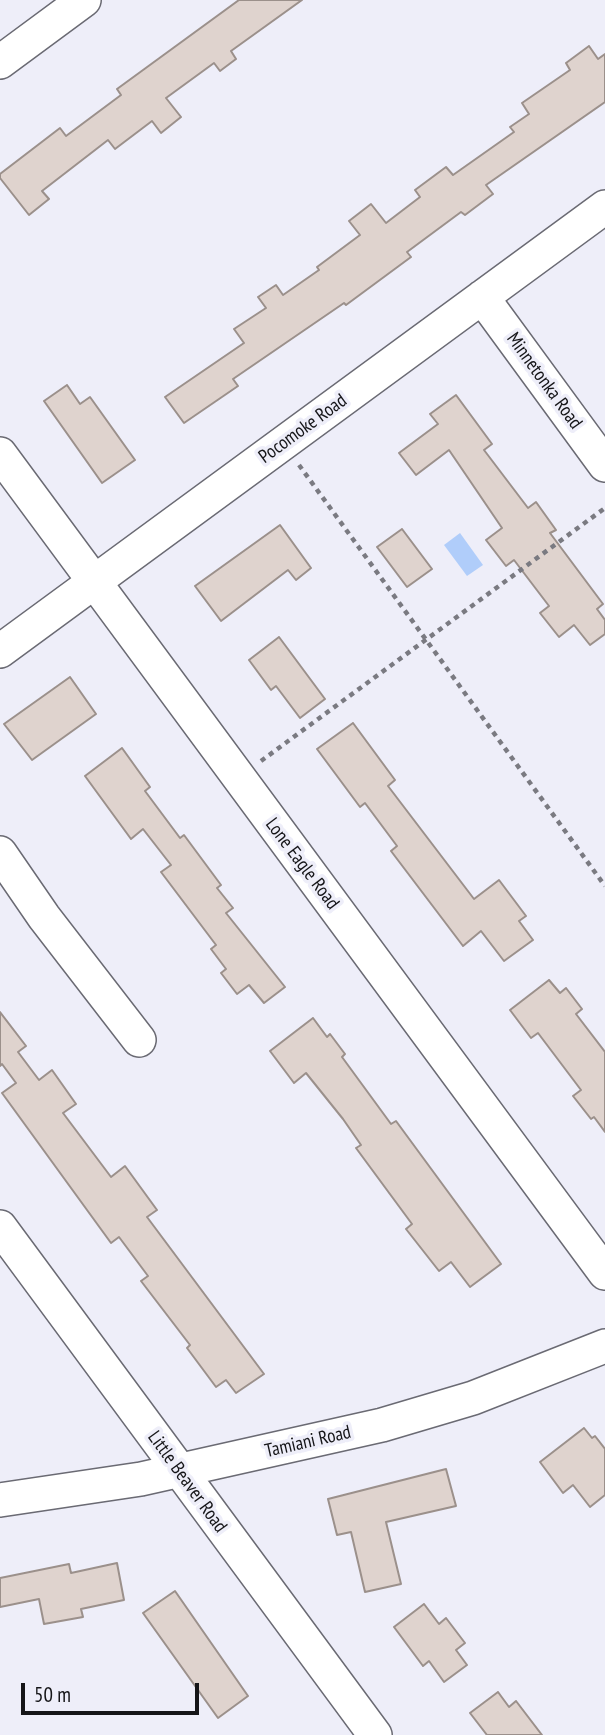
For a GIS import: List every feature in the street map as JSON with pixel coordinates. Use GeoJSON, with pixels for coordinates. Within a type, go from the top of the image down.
{"type":"FeatureCollection","features":[{"type":"Feature","properties":{"kind":"street"},"geometry":{"type":"LineString","coordinates":[[0,61],[84,0]]}},
{"type":"Feature","properties":{"kind":"street","name":"Pocomoke Road"},"geometry":{"type":"LineString","coordinates":[[0,651],[605,207]]}},
{"type":"Feature","properties":{"kind":"street","name":"Minnetonka Road"},"geometry":{"type":"LineString","coordinates":[[482,297],[605,465]]}},
{"type":"Feature","properties":{"kind":"street","name":"Lone Eagle Road"},"geometry":{"type":"LineString","coordinates":[[0,454],[605,1273]]}},
{"type":"Feature","properties":{"kind":"street"},"geometry":{"type":"LineString","coordinates":[[0,853],[44,917],[139,1040]]}},
{"type":"Feature","properties":{"kind":"street","name":"Little Beaver Road"},"geometry":{"type":"LineString","coordinates":[[0,1227],[375,1735]]}},
{"type":"Feature","properties":{"kind":"street","name":"Tamiani Road"},"geometry":{"type":"LineString","coordinates":[[0,1500],[141,1479],[382,1425],[473,1398],[605,1346]]}},
{"type":"Feature","properties":{"kind":"path"},"geometry":{"type":"LineString","coordinates":[[284,443],[605,886]]}},
{"type":"Feature","properties":{"kind":"path"},"geometry":{"type":"LineString","coordinates":[[238,778],[605,508]]}},
{"type":"Feature","properties":{"kind":"water"},"geometry":{"type":"Polygon","coordinates":[[[460,533],[483,565],[467,576],[444,545],[460,533]]]}},
{"type":"Feature","properties":{"kind":"building"},"geometry":{"type":"Polygon","coordinates":[[[239,0],[302,0],[231,51],[236,59],[220,71],[214,63],[166,98],[181,117],[161,133],[152,121],[115,149],[108,140],[42,191],[49,199],[29,215],[0,178],[0,174],[60,128],[66,136],[121,95],[117,89],[239,0]]]}},
{"type":"Feature","properties":{"kind":"building"},"geometry":{"type":"Polygon","coordinates":[[[589,46],[598,59],[605,54],[605,102],[486,185],[493,194],[465,215],[461,212],[407,252],[411,257],[346,305],[344,303],[233,379],[238,386],[184,423],[165,397],[244,343],[234,329],[266,308],[258,297],[276,285],[283,295],[319,270],[317,267],[360,235],[349,221],[371,204],[386,223],[420,197],[415,190],[446,167],[453,175],[514,132],[510,127],[529,114],[522,103],[570,70],[566,63],[589,46]]]}},
{"type":"Feature","properties":{"kind":"building"},"geometry":{"type":"Polygon","coordinates":[[[67,385],[80,404],[90,397],[135,460],[102,483],[44,401],[67,385]]]}},
{"type":"Feature","properties":{"kind":"building"},"geometry":{"type":"Polygon","coordinates":[[[456,395],[492,444],[484,450],[528,508],[536,502],[556,530],[550,533],[603,604],[597,609],[605,620],[605,634],[590,645],[574,625],[559,637],[540,613],[549,606],[514,560],[506,566],[486,540],[502,528],[449,450],[416,475],[399,453],[438,424],[430,414],[456,395]]]}},
{"type":"Feature","properties":{"kind":"building"},"geometry":{"type":"Polygon","coordinates":[[[280,525],[311,568],[296,580],[288,570],[221,621],[195,586],[280,525]]]}},
{"type":"Feature","properties":{"kind":"building"},"geometry":{"type":"Polygon","coordinates":[[[402,529],[432,569],[407,587],[377,547],[402,529]]]}},
{"type":"Feature","properties":{"kind":"building"},"geometry":{"type":"Polygon","coordinates":[[[279,637],[325,699],[300,718],[276,686],[271,690],[249,660],[279,637]]]}},
{"type":"Feature","properties":{"kind":"building"},"geometry":{"type":"Polygon","coordinates":[[[70,677],[96,714],[32,760],[4,724],[70,677]]]}},
{"type":"Feature","properties":{"kind":"building"},"geometry":{"type":"Polygon","coordinates":[[[353,723],[395,780],[388,786],[474,899],[499,880],[526,916],[519,921],[533,940],[504,961],[481,931],[463,946],[391,851],[397,846],[365,803],[360,807],[317,749],[353,723]]]}},
{"type":"Feature","properties":{"kind":"building"},"geometry":{"type":"Polygon","coordinates":[[[122,748],[150,787],[145,791],[180,838],[184,835],[221,885],[217,888],[233,908],[226,913],[285,987],[264,1003],[249,985],[237,994],[221,973],[226,969],[211,949],[216,945],[161,872],[171,865],[143,829],[131,839],[85,776],[122,748]]]}},
{"type":"Feature","properties":{"kind":"building"},"geometry":{"type":"Polygon","coordinates":[[[549,980],[560,993],[566,988],[582,1009],[576,1014],[605,1052],[605,1132],[573,1096],[581,1090],[538,1033],[531,1038],[510,1010],[549,980]]]}},
{"type":"Feature","properties":{"kind":"building"},"geometry":{"type":"Polygon","coordinates":[[[0,1012],[26,1046],[18,1052],[39,1080],[52,1070],[76,1104],[63,1113],[111,1177],[125,1166],[157,1210],[147,1217],[264,1374],[236,1393],[226,1380],[216,1387],[187,1348],[190,1345],[141,1281],[148,1276],[119,1237],[111,1243],[2,1093],[16,1083],[2,1064],[0,1066],[0,1012]]]}},
{"type":"Feature","properties":{"kind":"building"},"geometry":{"type":"Polygon","coordinates":[[[313,1018],[327,1037],[330,1034],[345,1054],[342,1057],[391,1124],[396,1121],[501,1264],[470,1287],[451,1262],[439,1271],[406,1229],[412,1224],[356,1148],[361,1145],[343,1119],[306,1073],[294,1083],[270,1051],[313,1018]]]}},
{"type":"Feature","properties":{"kind":"building"},"geometry":{"type":"Polygon","coordinates":[[[584,1428],[592,1438],[595,1436],[605,1449],[605,1495],[590,1507],[573,1485],[563,1493],[540,1462],[584,1428]]]}},
{"type":"Feature","properties":{"kind":"building"},"geometry":{"type":"Polygon","coordinates":[[[446,1469],[456,1506],[386,1522],[401,1584],[365,1592],[351,1532],[337,1535],[328,1499],[446,1469]]]}},
{"type":"Feature","properties":{"kind":"building"},"geometry":{"type":"Polygon","coordinates":[[[117,1563],[124,1600],[81,1609],[83,1617],[44,1624],[39,1599],[0,1607],[0,1578],[69,1564],[71,1573],[117,1563]]]}},
{"type":"Feature","properties":{"kind":"building"},"geometry":{"type":"Polygon","coordinates":[[[175,1591],[248,1696],[218,1718],[143,1613],[175,1591]]]}},
{"type":"Feature","properties":{"kind":"building"},"geometry":{"type":"Polygon","coordinates":[[[424,1604],[439,1624],[446,1618],[465,1643],[456,1650],[467,1665],[444,1682],[429,1661],[423,1666],[394,1627],[424,1604]]]}},
{"type":"Feature","properties":{"kind":"building"},"geometry":{"type":"Polygon","coordinates":[[[498,1692],[509,1707],[516,1701],[542,1735],[487,1735],[470,1713],[498,1692]]]}}]}
